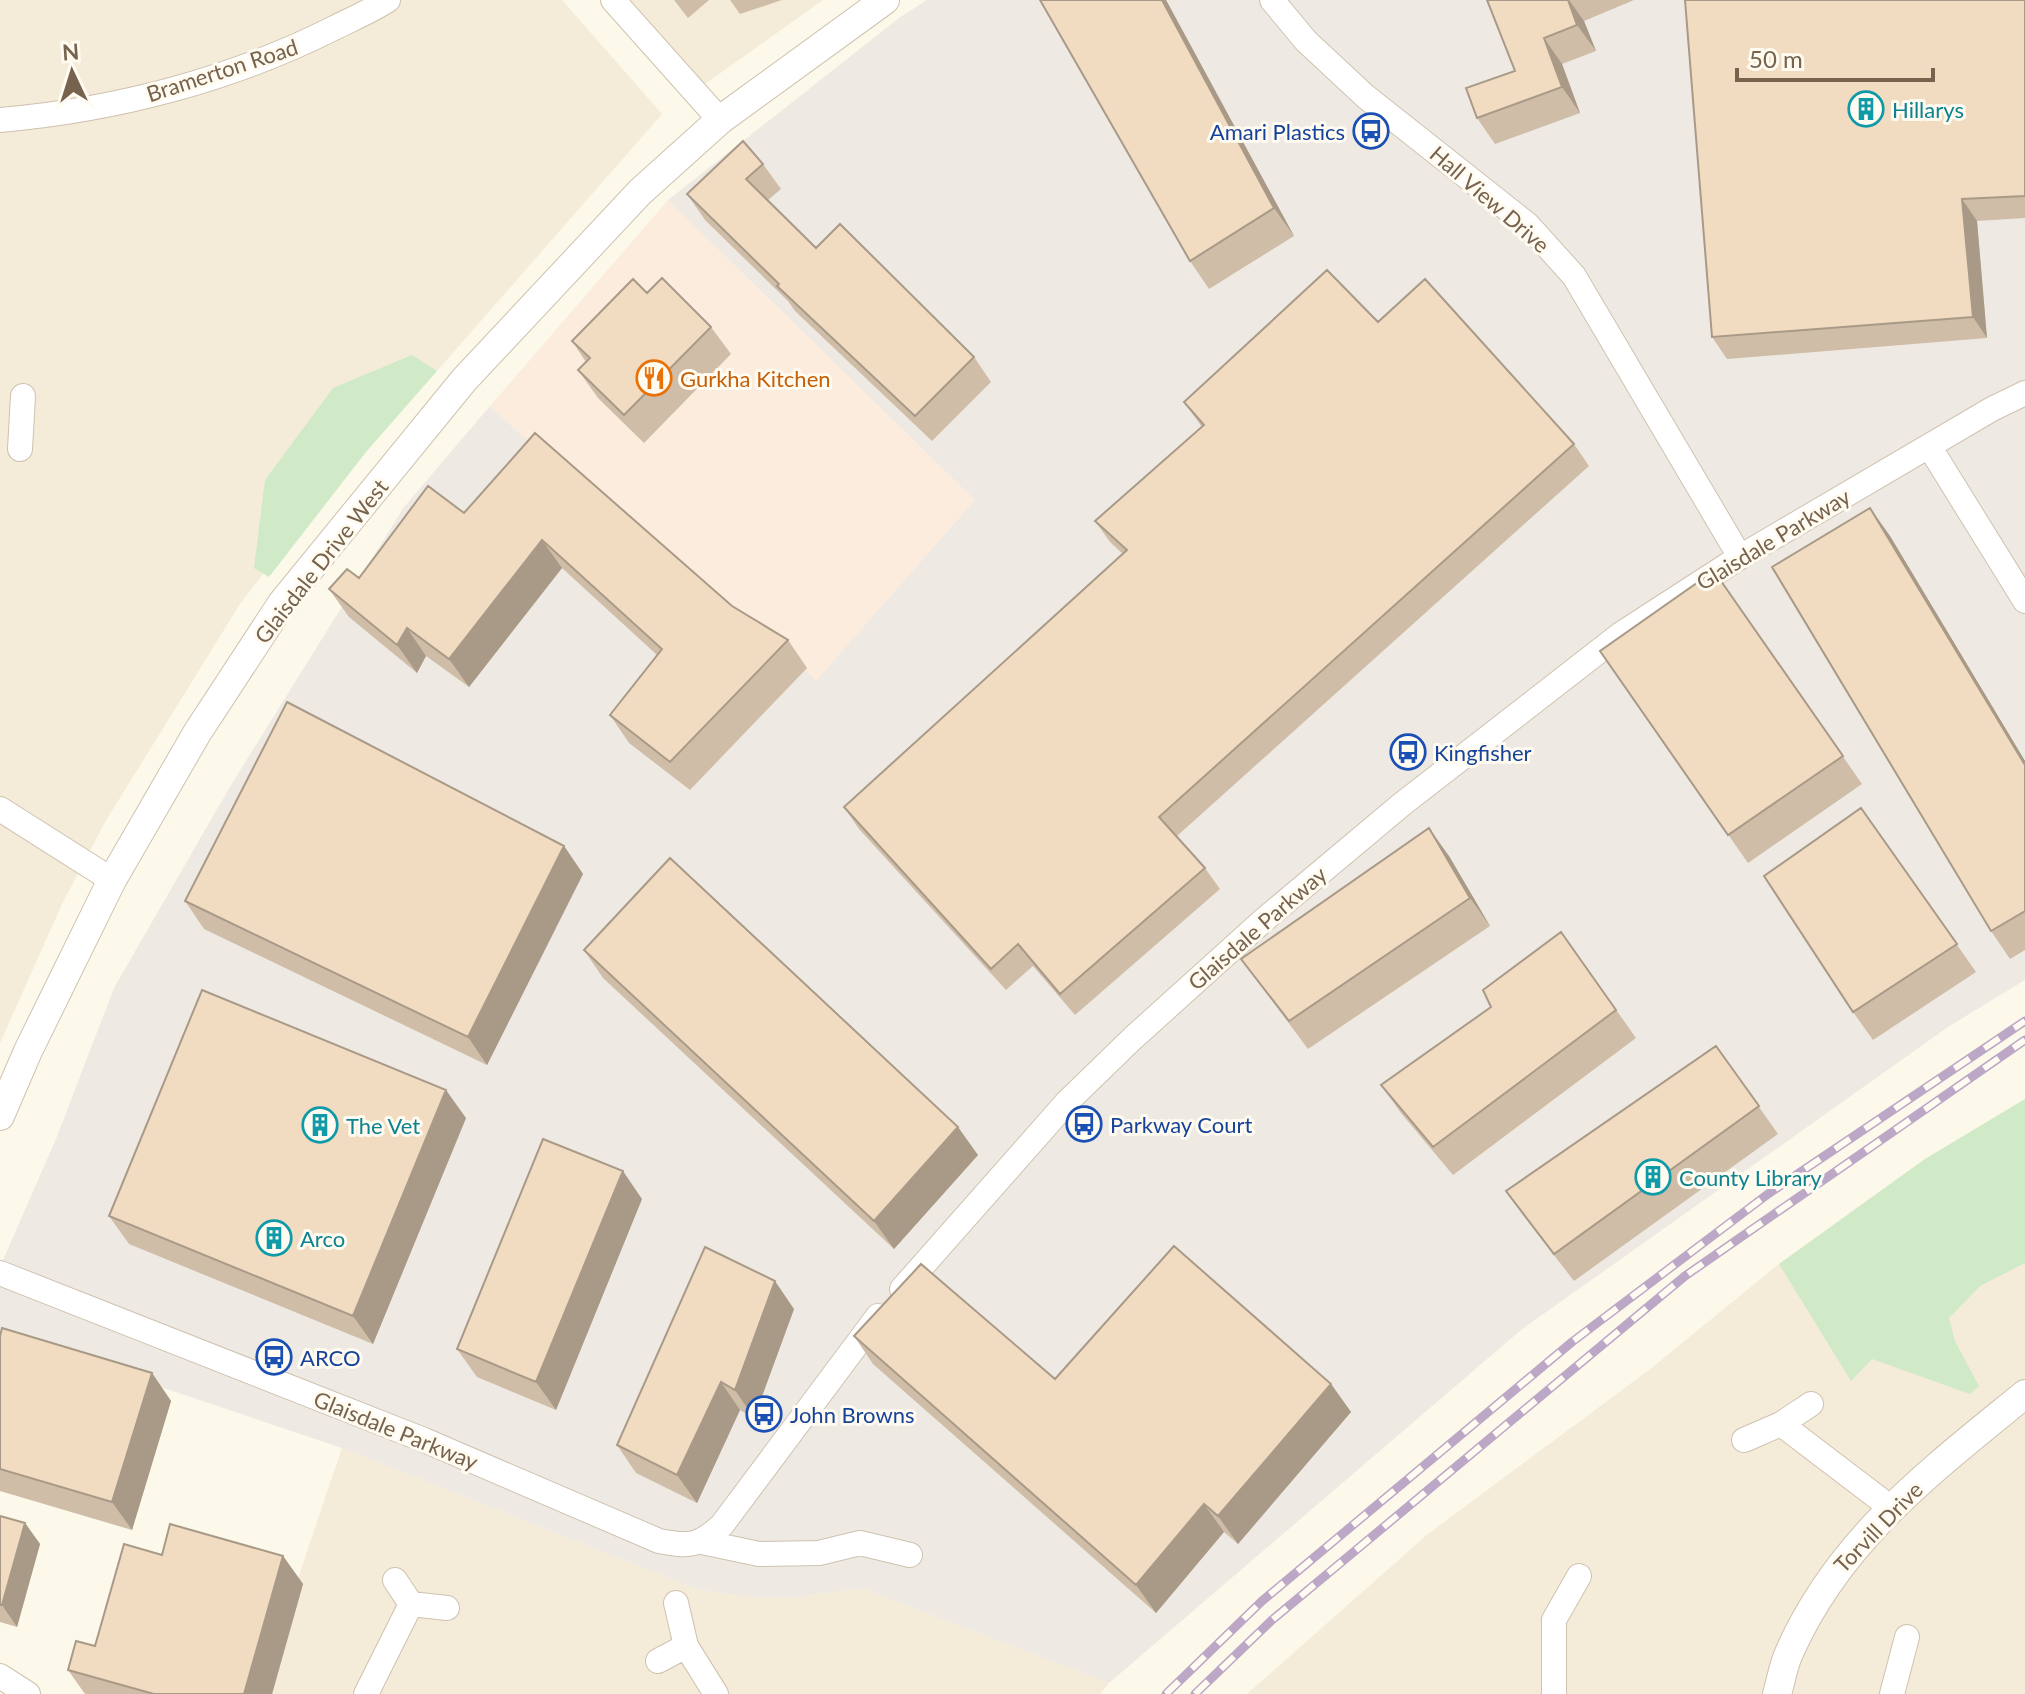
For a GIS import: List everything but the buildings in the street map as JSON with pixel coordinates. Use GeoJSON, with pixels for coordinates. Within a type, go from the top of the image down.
{"type":"FeatureCollection","features":[{"type":"Feature","properties":{"kind":"street","name":"Bramerton Road"},"geometry":{"type":"LineString","coordinates":[[0,120],[115,104],[206,80],[300,46],[388,0]]}},
{"type":"Feature","properties":{"kind":"street"},"geometry":{"type":"LineString","coordinates":[[613,0],[720,120]]}},
{"type":"Feature","properties":{"kind":"street","name":"Glaisdale Drive West"},"geometry":{"type":"LineString","coordinates":[[0,1116],[34,1038],[112,880],[197,733],[282,603],[464,380],[640,192],[720,120],[885,0]]}},
{"type":"Feature","properties":{"kind":"street","name":"Hall View Drive"},"geometry":{"type":"LineString","coordinates":[[1272,0],[1306,41],[1365,96],[1528,225],[1574,276],[1740,557]]}},
{"type":"Feature","properties":{"kind":"street","name":"Glaisdale Parkway"},"geometry":{"type":"LineString","coordinates":[[702,1542],[722,1525],[745,1497],[880,1314],[1067,1102],[1265,919],[1401,805],[1621,634],[1740,557],[2025,393]]}},
{"type":"Feature","properties":{"kind":"street"},"geometry":{"type":"LineString","coordinates":[[15,410],[20,449]]}},
{"type":"Feature","properties":{"kind":"street"},"geometry":{"type":"LineString","coordinates":[[1929,446],[2025,601]]}},
{"type":"Feature","properties":{"kind":"street"},"geometry":{"type":"LineString","coordinates":[[0,809],[112,880]]}},
{"type":"Feature","properties":{"kind":"street","name":"Glaisdale Parkway"},"geometry":{"type":"LineString","coordinates":[[0,1273],[424,1440],[659,1541],[679,1545],[702,1542],[759,1554],[819,1553],[860,1543],[910,1555]]}},
{"type":"Feature","properties":{"kind":"street","name":"Torvill Drive"},"geometry":{"type":"LineString","coordinates":[[1777,1694],[1788,1654],[1828,1579],[1890,1507],[2025,1394]]}},
{"type":"Feature","properties":{"kind":"street"},"geometry":{"type":"LineString","coordinates":[[1744,1440],[1781,1424],[1811,1404]]}},
{"type":"Feature","properties":{"kind":"street"},"geometry":{"type":"LineString","coordinates":[[1781,1424],[1890,1507]]}},
{"type":"Feature","properties":{"kind":"street"},"geometry":{"type":"LineString","coordinates":[[1554,1694],[1554,1620],[1579,1576]]}},
{"type":"Feature","properties":{"kind":"street"},"geometry":{"type":"LineString","coordinates":[[395,1580],[411,1604],[447,1608]]}},
{"type":"Feature","properties":{"kind":"street"},"geometry":{"type":"LineString","coordinates":[[676,1603],[686,1646],[716,1694]]}},
{"type":"Feature","properties":{"kind":"street"},"geometry":{"type":"LineString","coordinates":[[366,1694],[411,1604]]}},
{"type":"Feature","properties":{"kind":"street"},"geometry":{"type":"LineString","coordinates":[[1892,1694],[1907,1637]]}},
{"type":"Feature","properties":{"kind":"street"},"geometry":{"type":"LineString","coordinates":[[658,1661],[686,1646]]}},
{"type":"Feature","properties":{"kind":"street"},"geometry":{"type":"LineString","coordinates":[[0,1676],[28,1694]]}},
{"type":"Feature","properties":{"kind":"shaded area"},"geometry":{"type":"Polygon","coordinates":[[[0,0],[562,0],[662,114],[437,371],[324,494],[240,604],[105,822],[62,904],[0,1043],[0,0]]]}},
{"type":"Feature","properties":{"kind":"shaded area"},"geometry":{"type":"Polygon","coordinates":[[[630,0],[823,0],[705,84],[630,0]]]}},
{"type":"Feature","properties":{"kind":"shaded area"},"geometry":{"type":"Polygon","coordinates":[[[927,0],[2025,0],[2025,980],[1948,1027],[1521,1330],[1109,1683],[861,1588],[794,1598],[759,1598],[699,1590],[342,1448],[0,1333],[0,1267],[56,1139],[114,988],[231,785],[404,507],[490,406],[756,651],[772,634],[816,681],[975,500],[668,200],[899,18],[927,0]]]}},
{"type":"Feature","properties":{"kind":"shaded area"},"geometry":{"type":"Polygon","coordinates":[[[668,200],[976,499],[816,682],[773,634],[757,652],[490,406],[668,200]]]}},
{"type":"Feature","properties":{"kind":"shaded area"},"geometry":{"type":"Polygon","coordinates":[[[2025,1099],[2025,1694],[1247,1694],[1428,1534],[1649,1370],[1779,1264],[1925,1159],[2025,1099]]]}},
{"type":"Feature","properties":{"kind":"shaded area"},"geometry":{"type":"Polygon","coordinates":[[[342,1448],[699,1590],[759,1598],[794,1598],[861,1588],[1109,1683],[1100,1694],[259,1694],[342,1448]]]}},
{"type":"Feature","properties":{"kind":"green space"},"geometry":{"type":"Polygon","coordinates":[[[412,355],[437,371],[366,452],[269,577],[254,568],[265,480],[333,388],[412,355]]]}},
{"type":"Feature","properties":{"kind":"green space"},"geometry":{"type":"Polygon","coordinates":[[[2025,1099],[2025,1263],[1980,1286],[1949,1318],[1955,1341],[1979,1386],[1970,1394],[1872,1359],[1851,1381],[1779,1264],[1925,1159],[2025,1099]]]}},
{"type":"Feature","properties":{"kind":"railway"},"geometry":{"type":"LineString","coordinates":[[1166,1694],[1262,1601],[1572,1342],[1768,1194],[2025,1021]]}},
{"type":"Feature","properties":{"kind":"railway"},"geometry":{"type":"LineString","coordinates":[[1195,1694],[1272,1620],[1685,1276],[2025,1040]]}},
{"type":"Feature","properties":{"kind":"place","name":"Hillarys"},"geometry":{"type":"Point","coordinates":[1866,109]}},
{"type":"Feature","properties":{"kind":"place","name":"Amari Plastics"},"geometry":{"type":"Point","coordinates":[1371,131]}},
{"type":"Feature","properties":{"kind":"place","name":"Gurkha Kitchen"},"geometry":{"type":"Point","coordinates":[654,378]}},
{"type":"Feature","properties":{"kind":"place","name":"Kingfisher"},"geometry":{"type":"Point","coordinates":[1408,752]}},
{"type":"Feature","properties":{"kind":"place","name":"Parkway Court"},"geometry":{"type":"Point","coordinates":[1084,1124]}},
{"type":"Feature","properties":{"kind":"place","name":"The Vet"},"geometry":{"type":"Point","coordinates":[320,1125]}},
{"type":"Feature","properties":{"kind":"place","name":"County Library"},"geometry":{"type":"Point","coordinates":[1653,1177]}},
{"type":"Feature","properties":{"kind":"place","name":"Arco"},"geometry":{"type":"Point","coordinates":[274,1238]}},
{"type":"Feature","properties":{"kind":"place","name":"ARCO"},"geometry":{"type":"Point","coordinates":[274,1357]}},
{"type":"Feature","properties":{"kind":"place","name":"John Browns"},"geometry":{"type":"Point","coordinates":[764,1414]}}]}
